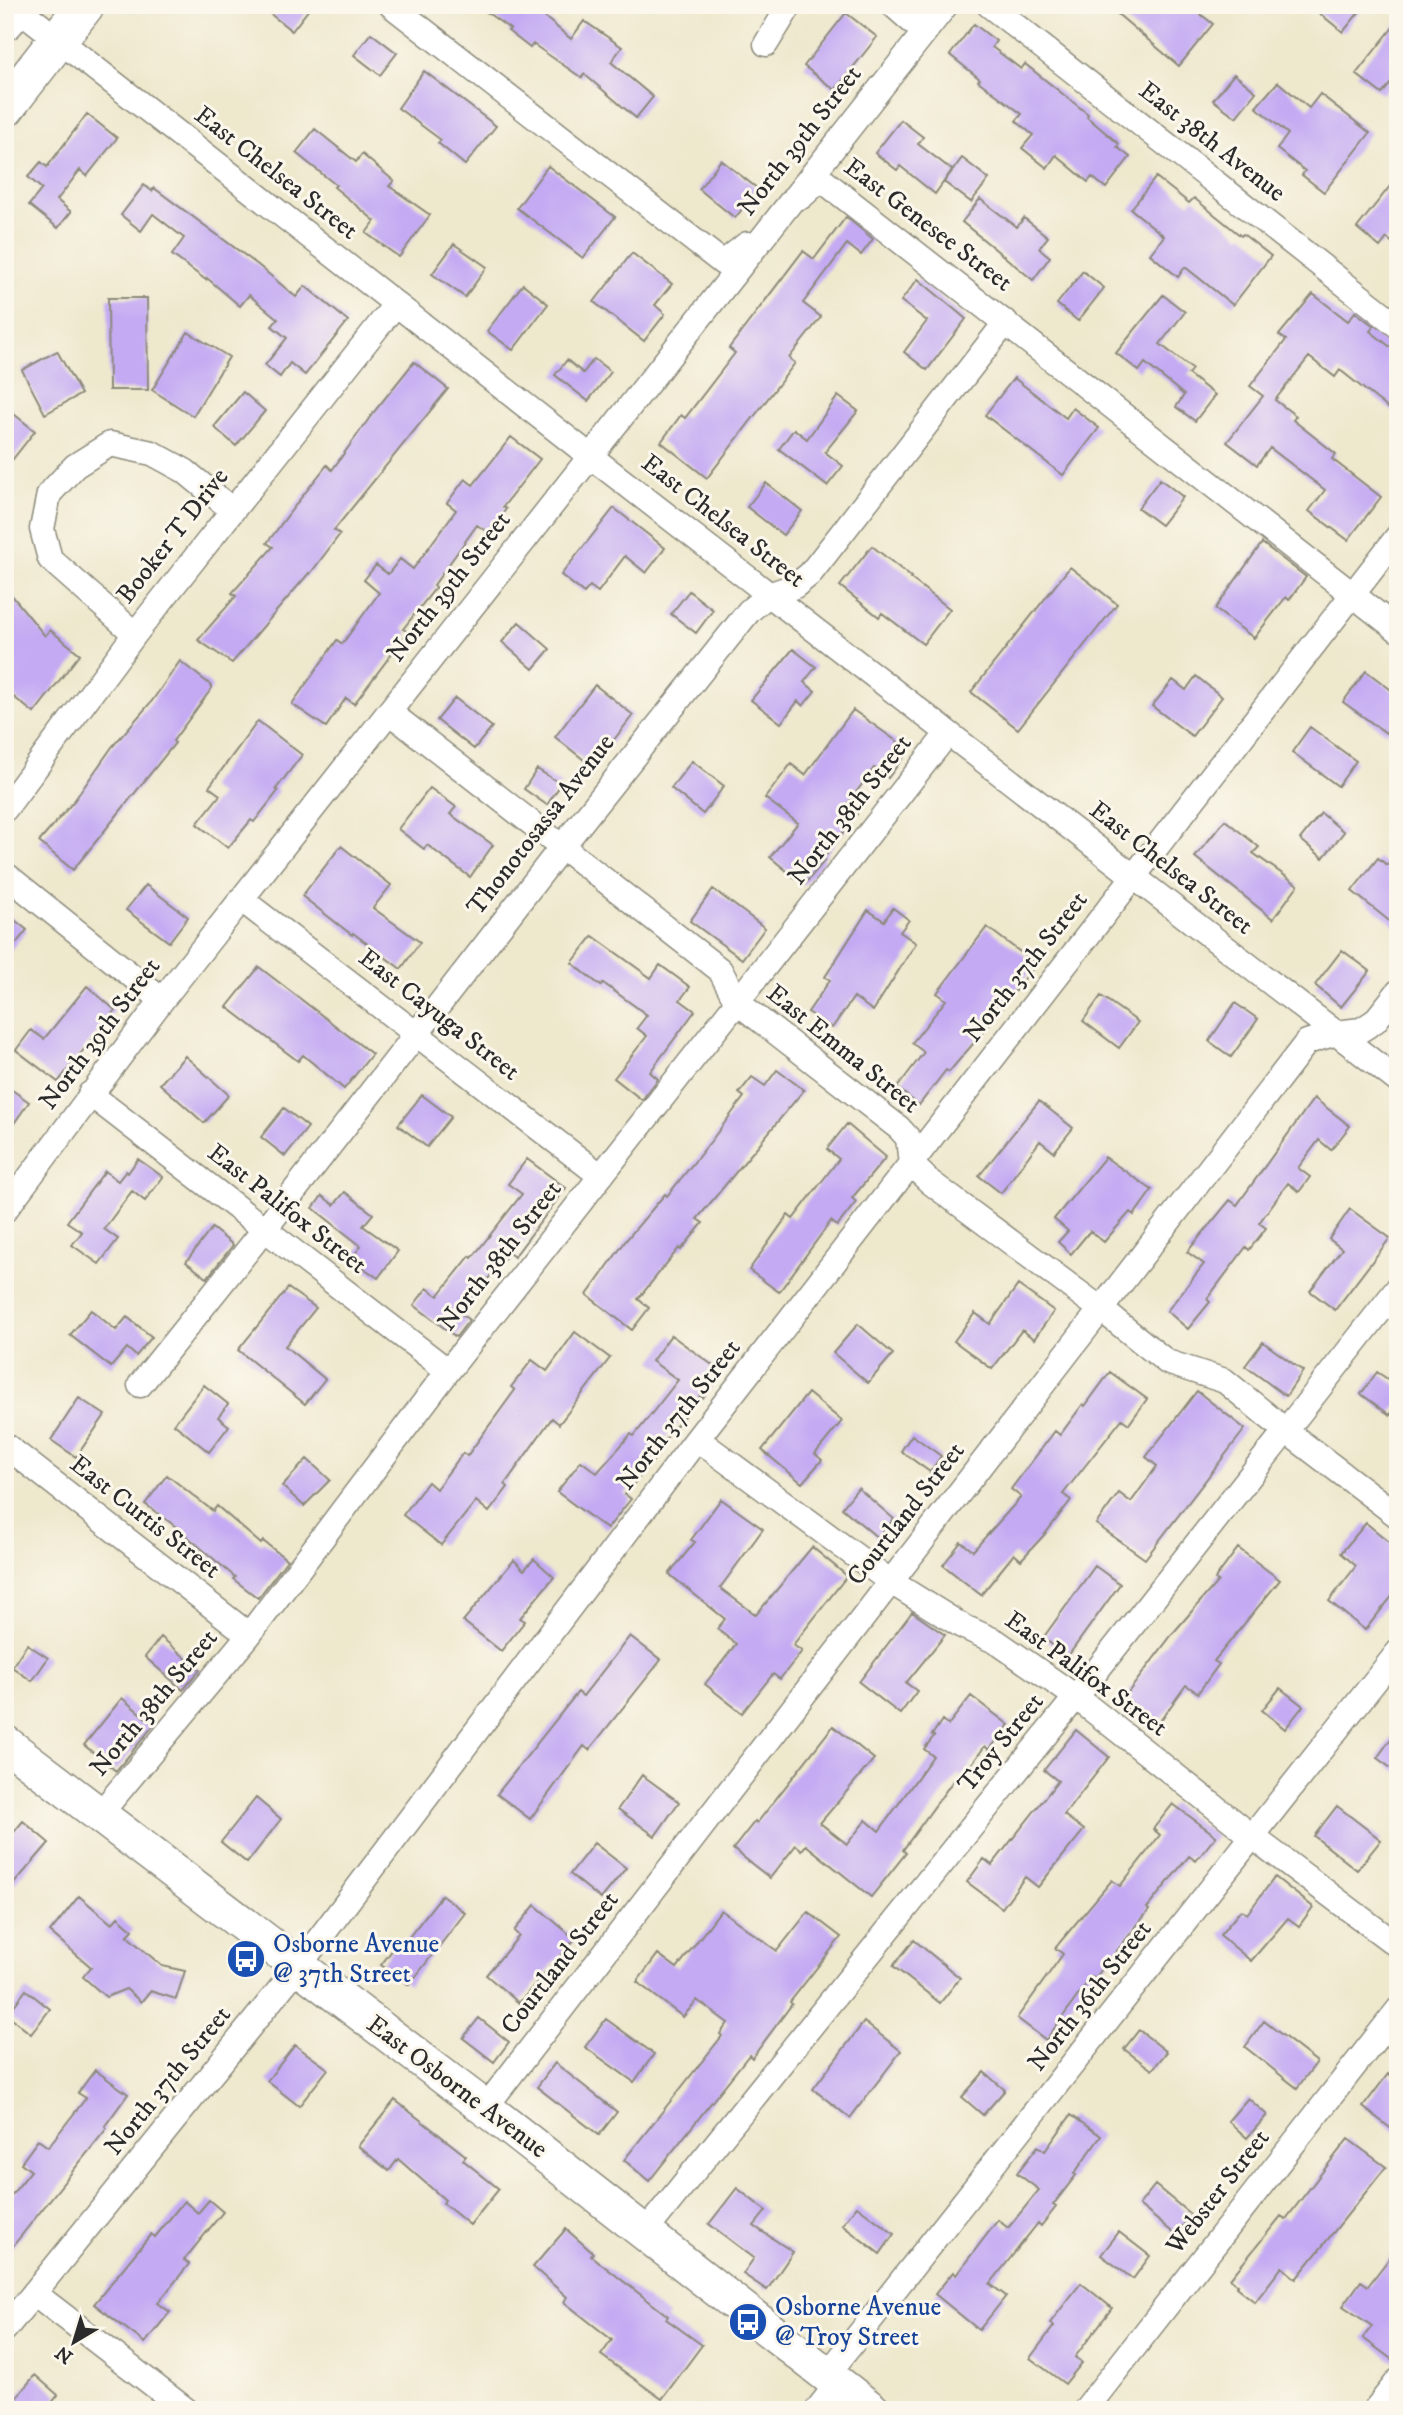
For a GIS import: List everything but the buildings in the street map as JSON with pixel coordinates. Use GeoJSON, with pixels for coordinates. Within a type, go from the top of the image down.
{"type":"FeatureCollection","features":[{"type":"Feature","properties":{"kind":"main road"},"geometry":{"type":"LineString","coordinates":[[5,108],[85,5]]}},
{"type":"Feature","properties":{"kind":"street","name":"East Genesee Street"},"geometry":{"type":"LineString","coordinates":[[391,5],[723,263],[821,179],[1398,630]]}},
{"type":"Feature","properties":{"kind":"street"},"geometry":{"type":"LineString","coordinates":[[765,44],[790,5]]}},
{"type":"Feature","properties":{"kind":"street"},"geometry":{"type":"LineString","coordinates":[[893,5],[924,32]]}},
{"type":"Feature","properties":{"kind":"street","name":"North 39th Street"},"geometry":{"type":"LineString","coordinates":[[5,1210],[162,1000],[946,5]]}},
{"type":"Feature","properties":{"kind":"street","name":"East 38th Avenue"},"geometry":{"type":"LineString","coordinates":[[989,5],[1398,326]]}},
{"type":"Feature","properties":{"kind":"street","name":"East Chelsea Street"},"geometry":{"type":"LineString","coordinates":[[13,10],[58,39],[395,305],[1398,1081]]}},
{"type":"Feature","properties":{"kind":"street","name":"Booker T Drive"},"geometry":{"type":"LineString","coordinates":[[5,809],[135,634],[395,305]]}},
{"type":"Feature","properties":{"kind":"street","name":"Thonotosassa Avenue"},"geometry":{"type":"LineString","coordinates":[[140,1385],[749,611],[768,595],[795,586],[810,573],[1006,323]]}},
{"type":"Feature","properties":{"kind":"street"},"geometry":{"type":"LineString","coordinates":[[135,634],[50,559],[42,529],[49,494],[75,466],[110,444],[152,453],[185,471],[232,509]]}},
{"type":"Feature","properties":{"kind":"street","name":"North 37th Street"},"geometry":{"type":"LineString","coordinates":[[5,2329],[298,1967],[697,1438],[1398,536]]}},
{"type":"Feature","properties":{"kind":"street","name":"East Emma Street"},"geometry":{"type":"LineString","coordinates":[[389,712],[720,970],[737,1002],[899,1128],[908,1138],[911,1164]]}},
{"type":"Feature","properties":{"kind":"street","name":"North 38th Street"},"geometry":{"type":"LineString","coordinates":[[99,1815],[249,1636],[448,1371],[948,733]]}},
{"type":"Feature","properties":{"kind":"street"},"geometry":{"type":"LineString","coordinates":[[5,874],[162,1000]]}},
{"type":"Feature","properties":{"kind":"street","name":"East Cayuga Street"},"geometry":{"type":"LineString","coordinates":[[242,900],[601,1176]]}},
{"type":"Feature","properties":{"kind":"street","name":"Courtland Street"},"geometry":{"type":"LineString","coordinates":[[485,2108],[1307,1042],[1336,1033],[1361,1030],[1376,1021],[1398,992]]}},
{"type":"Feature","properties":{"kind":"street","name":"East Palifox Street"},"geometry":{"type":"LineString","coordinates":[[90,1094],[448,1371]]}},
{"type":"Feature","properties":{"kind":"street"},"geometry":{"type":"LineString","coordinates":[[911,1164],[930,1182],[1167,1362],[1225,1381],[1398,1516]]}},
{"type":"Feature","properties":{"kind":"street","name":"Troy Street"},"geometry":{"type":"LineString","coordinates":[[645,2232],[1076,1697],[1398,1288]]}},
{"type":"Feature","properties":{"kind":"street","name":"East Palifox Street"},"geometry":{"type":"LineString","coordinates":[[697,1438],[891,1582],[961,1626],[997,1642],[1076,1697],[1253,1837],[1398,1946]]}},
{"type":"Feature","properties":{"kind":"street","name":"East Curtis Street"},"geometry":{"type":"LineString","coordinates":[[5,1445],[249,1636]]}},
{"type":"Feature","properties":{"kind":"street","name":"North 36th Street"},"geometry":{"type":"LineString","coordinates":[[827,2389],[1398,1652]]}},
{"type":"Feature","properties":{"kind":"street","name":"East Osborne Avenue"},"geometry":{"type":"LineString","coordinates":[[5,1743],[645,2232],[827,2389],[872,2410]]}},
{"type":"Feature","properties":{"kind":"street","name":"Webster Street"},"geometry":{"type":"LineString","coordinates":[[1085,2410],[1398,2010]]}},
{"type":"Feature","properties":{"kind":"street"},"geometry":{"type":"LineString","coordinates":[[34,2293],[186,2410]]}},
{"type":"Feature","properties":{"kind":"street"},"geometry":{"type":"LineString","coordinates":[[1375,2410],[1398,2381]]}},
{"type":"Feature","properties":{"kind":"place","name":"Osborne Avenue @ 37th Street"},"geometry":{"type":"Point","coordinates":[246,1959]}},
{"type":"Feature","properties":{"kind":"place","name":"Osborne Avenue @ Troy Street"},"geometry":{"type":"Point","coordinates":[748,2322]}}]}
